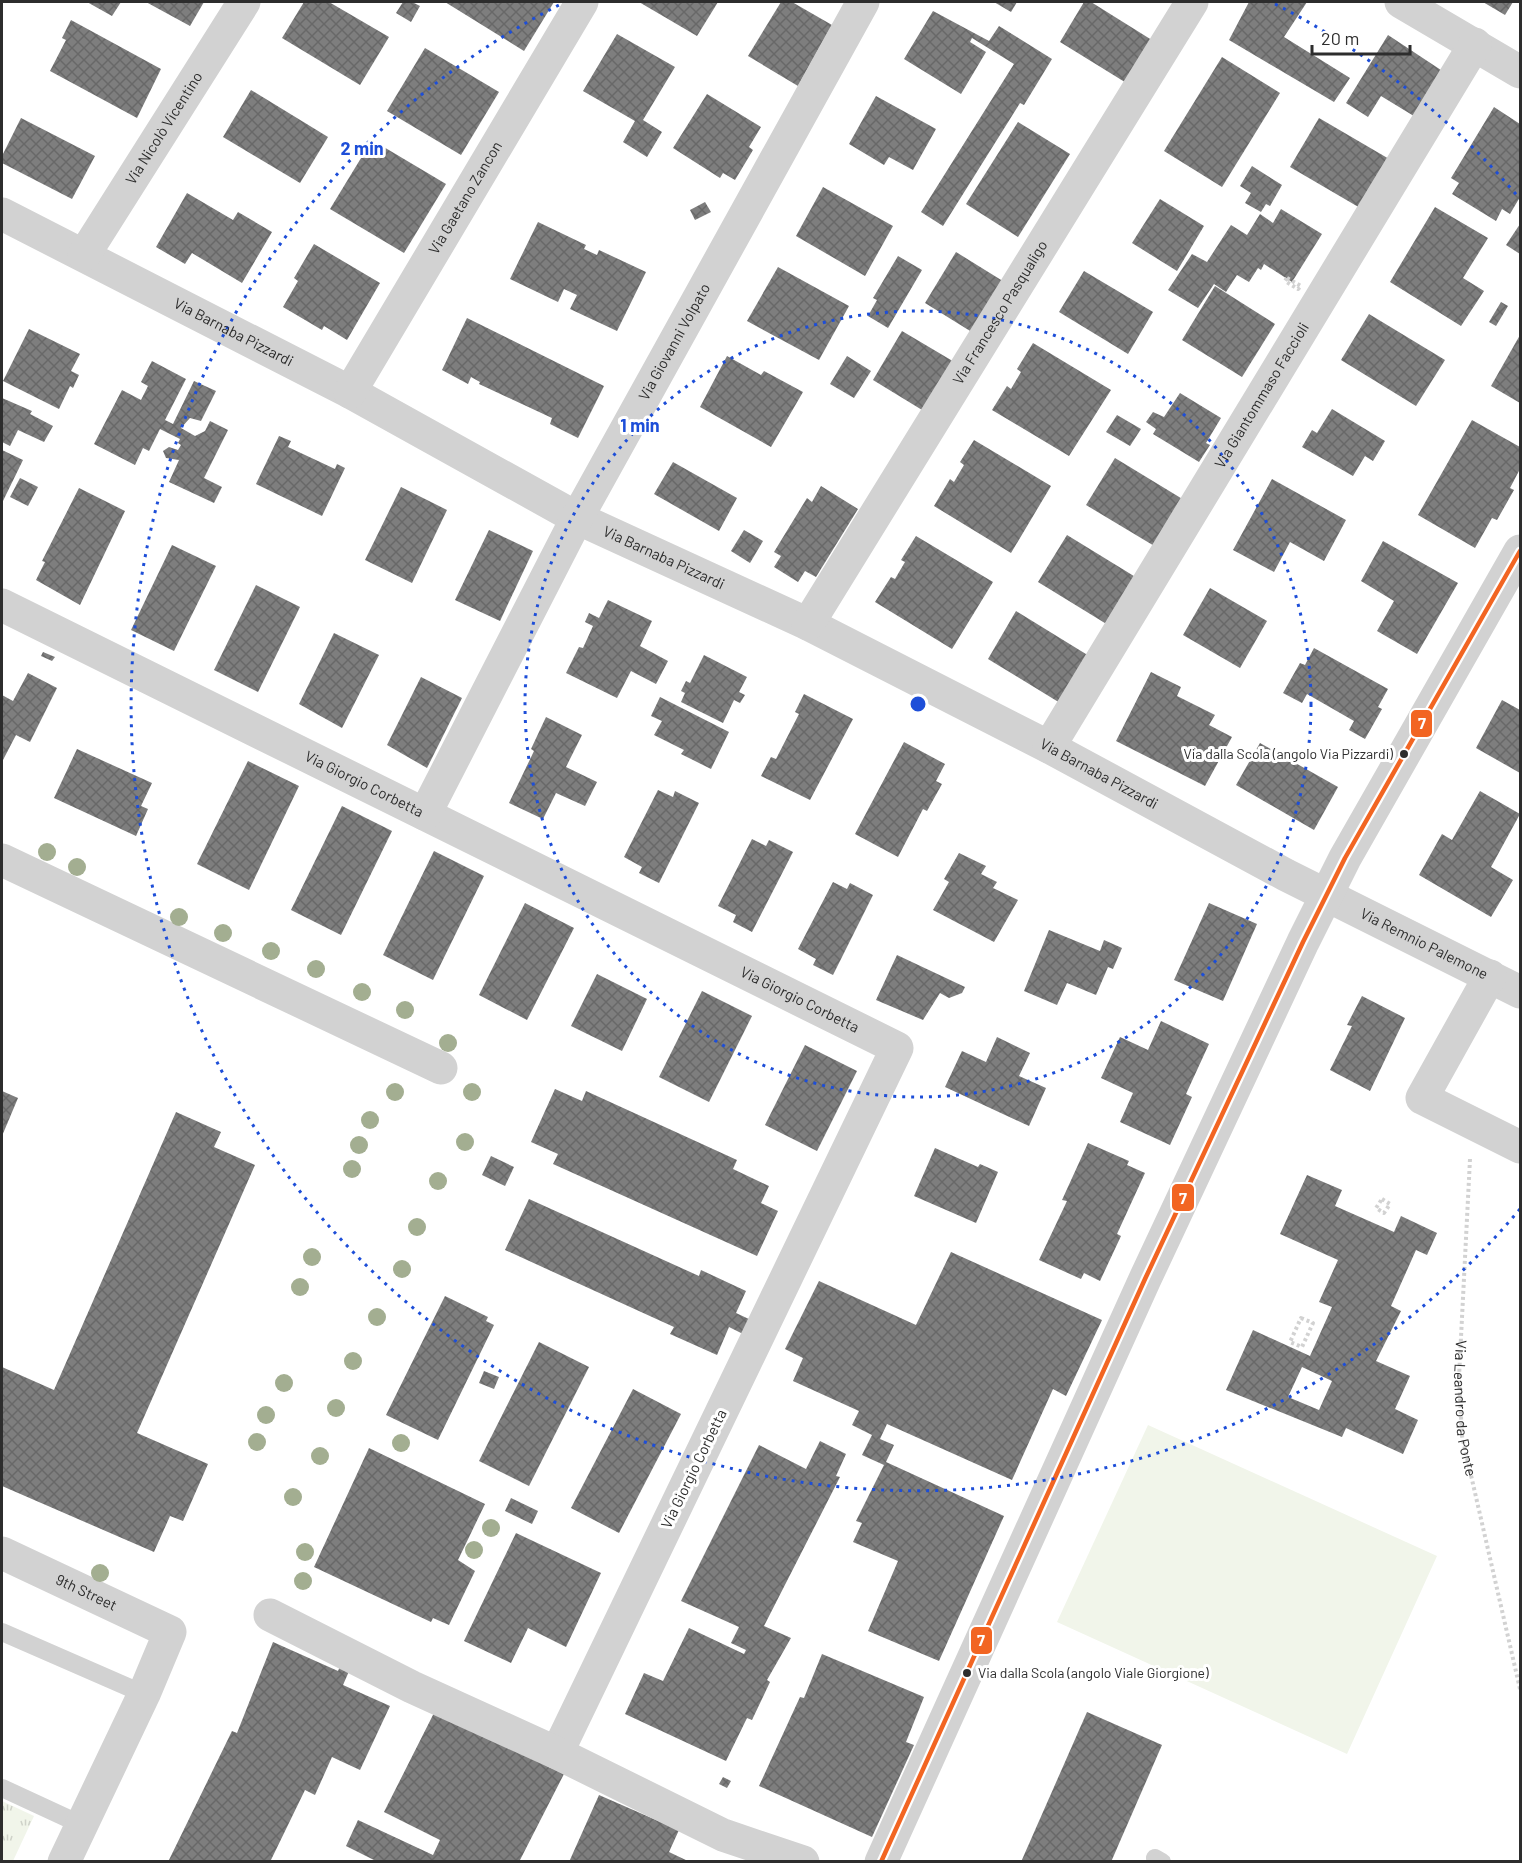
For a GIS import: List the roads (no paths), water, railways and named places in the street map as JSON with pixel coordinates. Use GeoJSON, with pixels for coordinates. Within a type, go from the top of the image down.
{"type":"FeatureCollection","features":[{"type":"Feature","properties":{"kind":"street","name":"Via Nicolò Vicentino"},"geometry":{"type":"LineString","coordinates":[[84,255],[244,2]]}},
{"type":"Feature","properties":{"kind":"street","name":"Via Gaetano Zancon"},"geometry":{"type":"LineString","coordinates":[[350,392],[582,2]]}},
{"type":"Feature","properties":{"kind":"street","name":"Via Giovanni Volpato"},"geometry":{"type":"LineString","coordinates":[[425,814],[577,518],[863,2]]}},
{"type":"Feature","properties":{"kind":"street","name":"Via Francesco Pasqualigo"},"geometry":{"type":"LineString","coordinates":[[808,624],[1192,2]]}},
{"type":"Feature","properties":{"kind":"street"},"geometry":{"type":"LineString","coordinates":[[1401,2],[1521,72]]}},
{"type":"Feature","properties":{"kind":"street","name":"Via Giantommaso Faccioli"},"geometry":{"type":"LineString","coordinates":[[1050,747],[1474,44]]}},
{"type":"Feature","properties":{"kind":"street","name":"Via Barnaba Pizzardi"},"geometry":{"type":"LineString","coordinates":[[2,214],[350,392],[577,518],[808,624],[1050,747],[1326,896]]}},
{"type":"Feature","properties":{"kind":"street"},"geometry":{"type":"LineString","coordinates":[[882,1862],[1145,1279],[1326,896],[1521,551]]}},
{"type":"Feature","properties":{"kind":"street","name":"Via Giorgio Corbetta"},"geometry":{"type":"LineString","coordinates":[[2,605],[897,1048],[557,1753]]}},
{"type":"Feature","properties":{"kind":"street"},"geometry":{"type":"LineString","coordinates":[[2,860],[441,1068]]}},
{"type":"Feature","properties":{"kind":"street","name":"Via Remnio Palemone"},"geometry":{"type":"LineString","coordinates":[[1326,896],[1521,992]]}},
{"type":"Feature","properties":{"kind":"street"},"geometry":{"type":"LineString","coordinates":[[1490,976],[1422,1098],[1521,1147]]}},
{"type":"Feature","properties":{"kind":"street","name":"9th Street"},"geometry":{"type":"LineString","coordinates":[[2,1553],[170,1632],[144,1694]]}},
{"type":"Feature","properties":{"kind":"street"},"geometry":{"type":"LineString","coordinates":[[270,1615],[412,1687],[557,1753],[723,1835],[803,1862]]}},
{"type":"Feature","properties":{"kind":"street"},"geometry":{"type":"LineString","coordinates":[[64,1862],[144,1694]]}},
{"type":"Feature","properties":{"kind":"lane"},"geometry":{"type":"LineString","coordinates":[[2,1632],[144,1694]]}},
{"type":"Feature","properties":{"kind":"lane"},"geometry":{"type":"LineString","coordinates":[[2,1788],[82,1825]]}},
{"type":"Feature","properties":{"kind":"place","name":"Via dalla Scola (angolo Via Pizzardi)"},"geometry":{"type":"Point","coordinates":[1404,754]}},
{"type":"Feature","properties":{"kind":"place","name":"Via dalla Scola (angolo Viale Giorgione)"},"geometry":{"type":"Point","coordinates":[967,1673]}}]}
